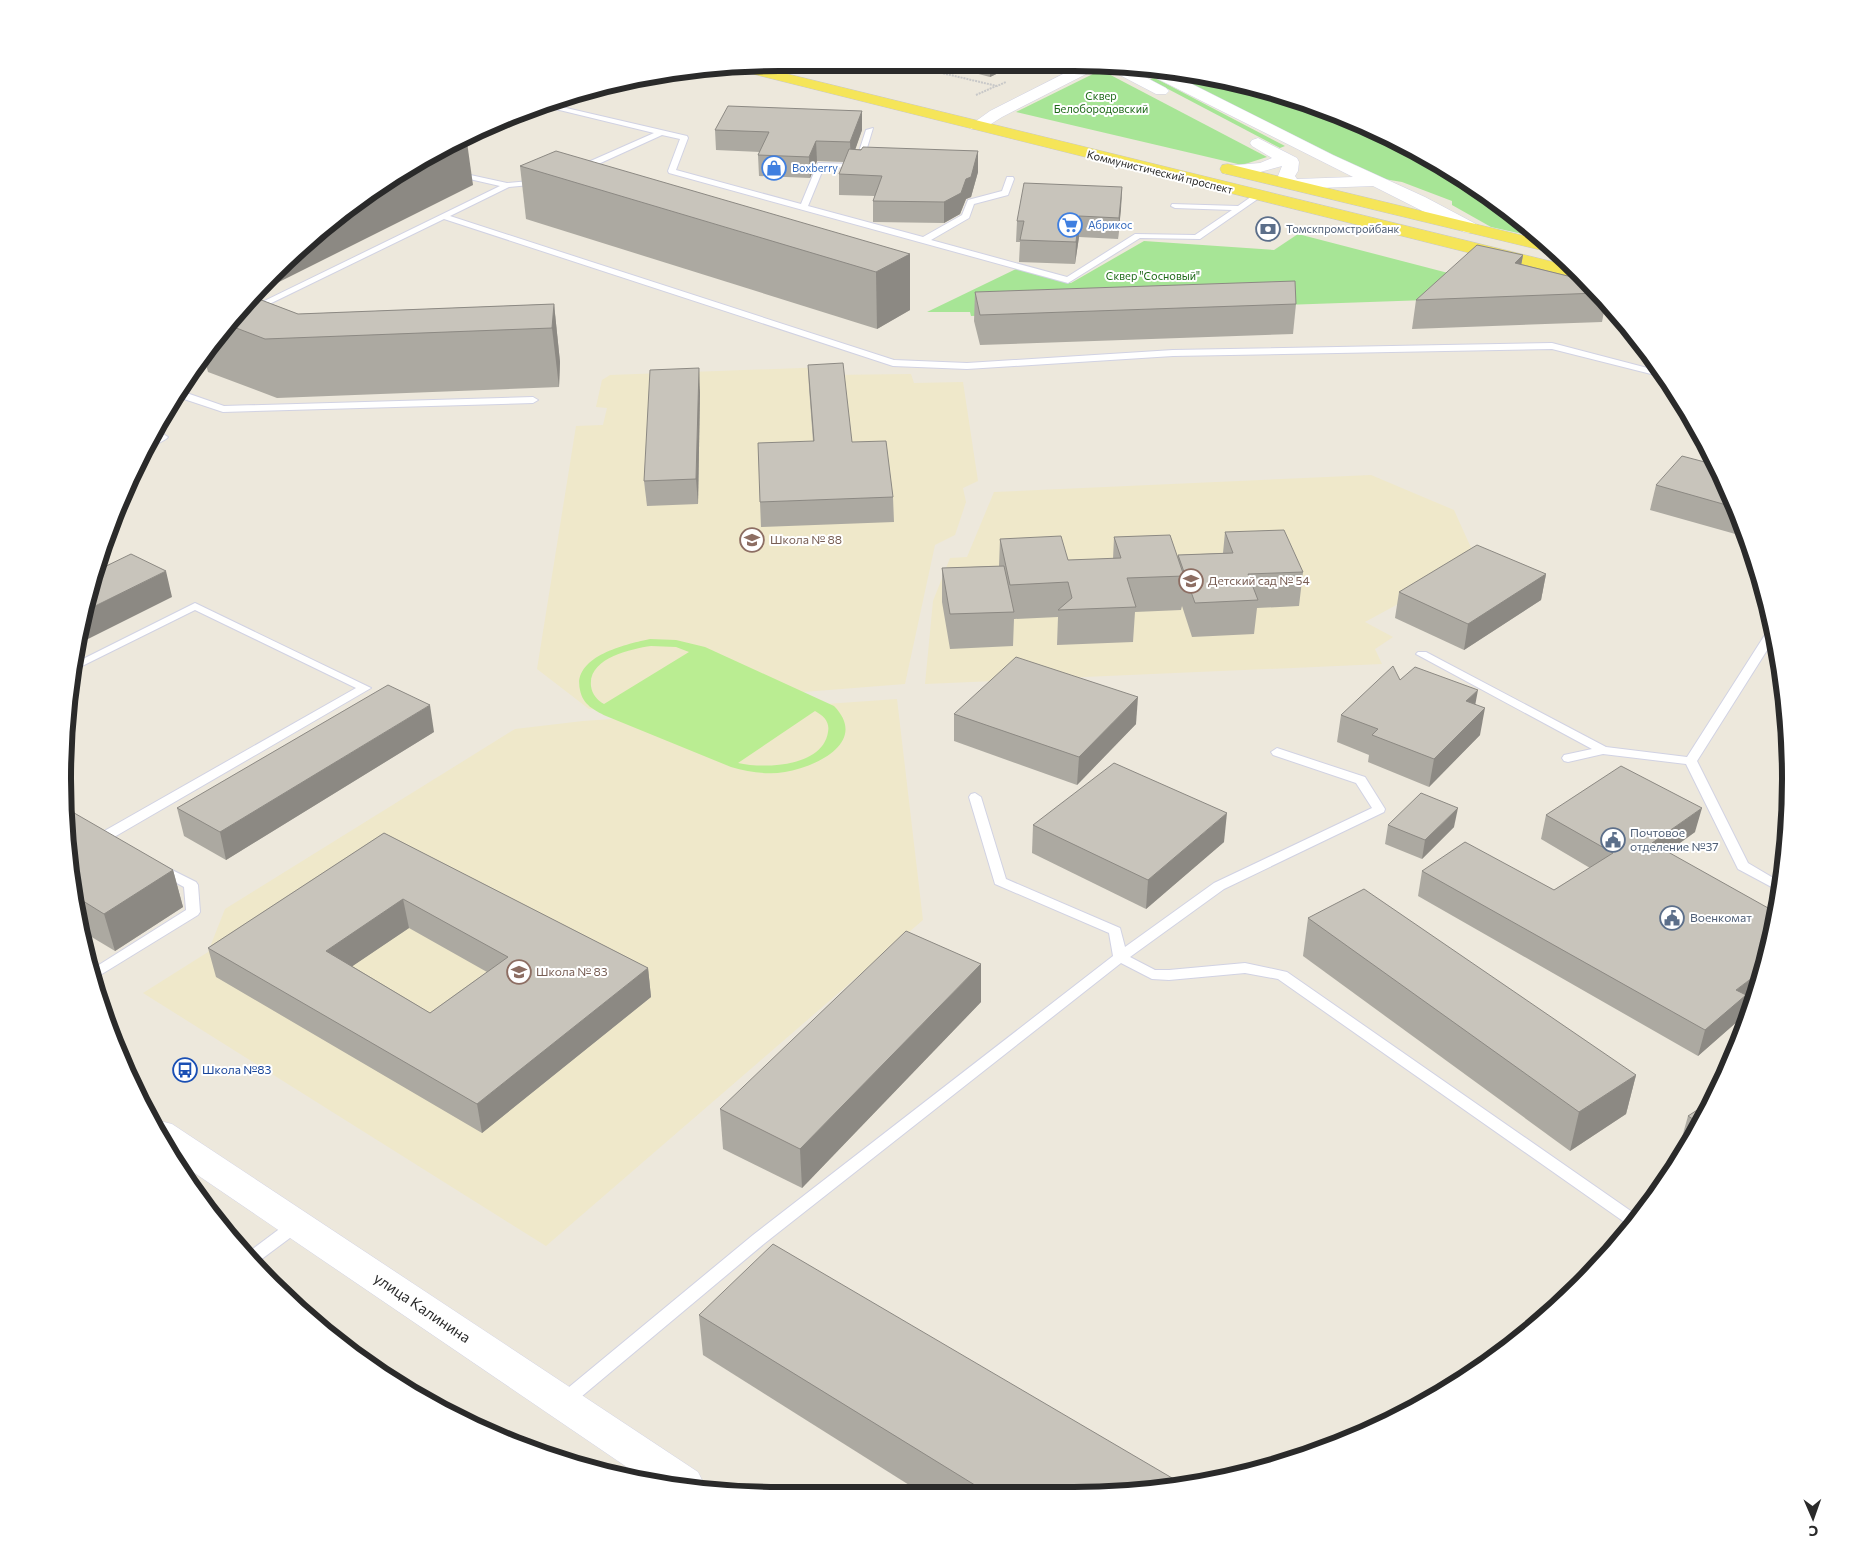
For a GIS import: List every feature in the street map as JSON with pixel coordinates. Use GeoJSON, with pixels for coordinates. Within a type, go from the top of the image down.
{"type":"FeatureCollection","features":[{"type":"Feature","properties":{"kind":"main road","name":"Коммунистический проспект"},"geometry":{"type":"LineString","coordinates":[[761,72],[1566,271]]}},
{"type":"Feature","properties":{"kind":"main road"},"geometry":{"type":"LineString","coordinates":[[974,101],[996,114],[1024,120]]}},
{"type":"Feature","properties":{"kind":"main road","name":"Коммунистический проспект"},"geometry":{"type":"LineString","coordinates":[[1213,166],[1538,244]]}},
{"type":"Feature","properties":{"kind":"street"},"geometry":{"type":"LineString","coordinates":[[977,126],[996,114],[1081,71]]}},
{"type":"Feature","properties":{"kind":"street"},"geometry":{"type":"LineString","coordinates":[[1128,74],[1192,108]]}},
{"type":"Feature","properties":{"kind":"street"},"geometry":{"type":"LineString","coordinates":[[1165,77],[1327,159],[1419,201],[1470,228]]}},
{"type":"Feature","properties":{"kind":"street"},"geometry":{"type":"LineString","coordinates":[[1243,135],[1291,162],[1290,171],[1286,176],[1292,184]]}},
{"type":"Feature","properties":{"kind":"street"},"geometry":{"type":"LineString","coordinates":[[1232,170],[1253,170],[1277,163],[1285,158]]}},
{"type":"Feature","properties":{"kind":"street"},"geometry":{"type":"LineString","coordinates":[[1263,197],[1292,184],[1327,159]]}},
{"type":"Feature","properties":{"kind":"street"},"geometry":{"type":"LineString","coordinates":[[1292,184],[1377,182]]}},
{"type":"Feature","properties":{"kind":"street","name":"улица Калинина"},"geometry":{"type":"LineString","coordinates":[[172,1142],[677,1479]]}},
{"type":"Feature","properties":{"kind":"lane"},"geometry":{"type":"LineString","coordinates":[[557,107],[684,138],[672,171],[1068,280],[1138,236],[1198,237],[1241,208],[1263,197]]}},
{"type":"Feature","properties":{"kind":"lane"},"geometry":{"type":"LineString","coordinates":[[804,207],[821,165],[858,166],[870,130]]}},
{"type":"Feature","properties":{"kind":"lane"},"geometry":{"type":"LineString","coordinates":[[574,172],[662,132]]}},
{"type":"Feature","properties":{"kind":"lane"},"geometry":{"type":"LineString","coordinates":[[449,171],[507,185],[546,181]]}},
{"type":"Feature","properties":{"kind":"lane"},"geometry":{"type":"LineString","coordinates":[[924,240],[966,216],[971,202],[1005,193],[1010,179]]}},
{"type":"Feature","properties":{"kind":"lane"},"geometry":{"type":"LineString","coordinates":[[248,311],[507,185]]}},
{"type":"Feature","properties":{"kind":"lane"},"geometry":{"type":"LineString","coordinates":[[1175,206],[1241,208]]}},
{"type":"Feature","properties":{"kind":"lane"},"geometry":{"type":"LineString","coordinates":[[443,216],[893,363],[967,366],[1173,353],[1552,346],[1652,372]]}},
{"type":"Feature","properties":{"kind":"lane"},"geometry":{"type":"LineString","coordinates":[[185,395],[223,410],[533,400]]}},
{"type":"Feature","properties":{"kind":"lane"},"geometry":{"type":"LineString","coordinates":[[158,440],[164,437]]}},
{"type":"Feature","properties":{"kind":"lane"},"geometry":{"type":"LineString","coordinates":[[81,664],[195,606],[365,688],[104,837]]}},
{"type":"Feature","properties":{"kind":"lane"},"geometry":{"type":"LineString","coordinates":[[1691,762],[1768,640]]}},
{"type":"Feature","properties":{"kind":"lane"},"geometry":{"type":"LineString","coordinates":[[1422,654],[1603,750],[1691,762]]}},
{"type":"Feature","properties":{"kind":"lane"},"geometry":{"type":"LineString","coordinates":[[1568,758],[1603,750]]}},
{"type":"Feature","properties":{"kind":"lane"},"geometry":{"type":"LineString","coordinates":[[563,1402],[759,1239],[1120,957],[1219,886],[1379,809],[1361,780],[1277,752]]}},
{"type":"Feature","properties":{"kind":"lane"},"geometry":{"type":"LineString","coordinates":[[1691,762],[1743,866],[1774,883]]}},
{"type":"Feature","properties":{"kind":"lane"},"geometry":{"type":"LineString","coordinates":[[975,796],[1000,881],[1115,931],[1120,957]]}},
{"type":"Feature","properties":{"kind":"lane"},"geometry":{"type":"LineString","coordinates":[[90,829],[122,847]]}},
{"type":"Feature","properties":{"kind":"lane"},"geometry":{"type":"LineString","coordinates":[[98,972],[193,912],[191,885],[148,861]]}},
{"type":"Feature","properties":{"kind":"lane"},"geometry":{"type":"LineString","coordinates":[[1120,957],[1152,974],[1169,975],[1245,968],[1282,974],[1629,1217]]}},
{"type":"Feature","properties":{"kind":"lane"},"geometry":{"type":"LineString","coordinates":[[256,1256],[296,1224]]}},
{"type":"Feature","properties":{"kind":"lane"},"geometry":{"type":"LineString","coordinates":[[759,1239],[776,1249]]}},
{"type":"Feature","properties":{"kind":"path"},"geometry":{"type":"LineString","coordinates":[[936,71],[996,86]]}},
{"type":"Feature","properties":{"kind":"path"},"geometry":{"type":"LineString","coordinates":[[974,101],[996,86],[1014,79]]}},
{"type":"Feature","properties":{"kind":"shaded area","name":"Школа № 88"},"geometry":{"type":"Polygon","coordinates":[[[827,367],[826,375],[911,374],[914,383],[963,382],[978,481],[963,488],[966,502],[955,535],[935,545],[905,684],[589,709],[537,669],[576,426],[603,425],[607,408],[596,407],[602,380],[610,375],[827,367]]]}},
{"type":"Feature","properties":{"kind":"shaded area","name":"Детский сад № 54"},"geometry":{"type":"Polygon","coordinates":[[[1371,475],[1454,510],[1477,561],[1365,622],[1393,637],[1375,649],[1382,664],[925,684],[933,601],[950,558],[967,557],[994,492],[1371,475]]]}},
{"type":"Feature","properties":{"kind":"shaded area","name":"Школа № 83"},"geometry":{"type":"Polygon","coordinates":[[[897,699],[923,920],[546,1246],[143,993],[208,952],[225,909],[515,729],[583,721],[897,699]]]}},
{"type":"Feature","properties":{"kind":"green space","name":"Сквер Белобородовский"},"geometry":{"type":"Polygon","coordinates":[[[1097,72],[1106,72],[1267,157],[1242,165],[1016,112],[1097,72]]]}},
{"type":"Feature","properties":{"kind":"green space"},"geometry":{"type":"Polygon","coordinates":[[[1155,78],[1285,146],[1280,148],[1149,79],[1155,78]]]}},
{"type":"Feature","properties":{"kind":"green space","name":"Сквер Белобородовский"},"geometry":{"type":"Polygon","coordinates":[[[1177,79],[1257,95],[1345,125],[1387,144],[1428,166],[1467,191],[1526,235],[1491,227],[1452,205],[1452,201],[1402,182],[1372,177],[1177,79]]]}},
{"type":"Feature","properties":{"kind":"green space","name":"Сквер \"Сосновый\""},"geometry":{"type":"Polygon","coordinates":[[[1298,234],[1537,296],[971,316],[970,312],[927,312],[1016,269],[1071,283],[1144,241],[1274,250],[1298,234]]]}},
{"type":"Feature","properties":{"kind":"green space"},"geometry":{"type":"Polygon","coordinates":[[[650,639],[676,640],[705,647],[834,706],[843,719],[845,731],[842,741],[834,751],[811,765],[785,772],[772,773],[744,770],[731,767],[606,716],[586,703],[580,690],[580,678],[584,668],[593,660],[616,648],[650,639]],[[651,646],[612,657],[596,668],[592,676],[591,686],[592,692],[597,699],[604,704],[689,652],[676,647],[651,646]],[[815,711],[738,763],[762,766],[791,763],[804,759],[815,752],[824,744],[828,725],[826,720],[815,711]]]}},
{"type":"Feature","properties":{"kind":"building"},"geometry":{"type":"Polygon","coordinates":[[[728,106],[862,111],[850,142],[816,141],[809,157],[758,155],[769,132],[715,130],[728,106]]]}},
{"type":"Feature","properties":{"kind":"building"},"geometry":{"type":"Polygon","coordinates":[[[863,147],[978,151],[971,177],[966,179],[961,193],[944,202],[873,201],[882,176],[839,174],[849,149],[861,150],[863,147]]]}},
{"type":"Feature","properties":{"kind":"building"},"geometry":{"type":"Polygon","coordinates":[[[556,151],[910,254],[876,272],[520,166],[556,151]]]}},
{"type":"Feature","properties":{"kind":"building"},"geometry":{"type":"Polygon","coordinates":[[[1024,183],[1122,187],[1119,218],[1079,216],[1076,242],[1020,240],[1024,221],[1017,221],[1024,183]]]}},
{"type":"Feature","properties":{"kind":"building"},"geometry":{"type":"Polygon","coordinates":[[[1477,245],[1523,255],[1515,263],[1572,277],[1588,293],[1416,300],[1477,245]]]}},
{"type":"Feature","properties":{"kind":"building"},"geometry":{"type":"Polygon","coordinates":[[[1295,281],[1296,304],[980,315],[975,292],[1295,281]]]}},
{"type":"Feature","properties":{"kind":"building"},"geometry":{"type":"Polygon","coordinates":[[[259,299],[298,314],[554,304],[552,328],[265,339],[235,327],[259,299]]]}},
{"type":"Feature","properties":{"kind":"building"},"geometry":{"type":"Polygon","coordinates":[[[843,363],[852,442],[886,441],[893,497],[760,502],[758,443],[814,441],[808,365],[843,363]]]}},
{"type":"Feature","properties":{"kind":"building"},"geometry":{"type":"Polygon","coordinates":[[[699,368],[696,479],[644,481],[650,370],[699,368]]]}},
{"type":"Feature","properties":{"kind":"building"},"geometry":{"type":"Polygon","coordinates":[[[1682,456],[1707,463],[1727,505],[1656,485],[1682,456]]]}},
{"type":"Feature","properties":{"kind":"building"},"geometry":{"type":"Polygon","coordinates":[[[1284,530],[1303,572],[1248,574],[1258,600],[1195,603],[1178,555],[1233,553],[1225,532],[1284,530]]]}},
{"type":"Feature","properties":{"kind":"building"},"geometry":{"type":"Polygon","coordinates":[[[1170,535],[1184,576],[1127,578],[1136,607],[1058,610],[1072,598],[1068,582],[1010,585],[1000,539],[1061,536],[1068,560],[1121,558],[1114,537],[1170,535]]]}},
{"type":"Feature","properties":{"kind":"building"},"geometry":{"type":"Polygon","coordinates":[[[1477,545],[1546,574],[1468,624],[1399,592],[1477,545]]]}},
{"type":"Feature","properties":{"kind":"building"},"geometry":{"type":"Polygon","coordinates":[[[131,554],[166,571],[92,607],[104,567],[131,554]]]}},
{"type":"Feature","properties":{"kind":"building"},"geometry":{"type":"Polygon","coordinates":[[[1004,566],[1014,612],[950,614],[942,568],[1004,566]]]}},
{"type":"Feature","properties":{"kind":"building"},"geometry":{"type":"Polygon","coordinates":[[[1016,657],[1138,697],[1079,757],[954,714],[1016,657]]]}},
{"type":"Feature","properties":{"kind":"building"},"geometry":{"type":"Polygon","coordinates":[[[1393,666],[1400,680],[1415,667],[1478,690],[1466,701],[1485,708],[1434,759],[1372,735],[1378,729],[1341,715],[1393,666]]]}},
{"type":"Feature","properties":{"kind":"building"},"geometry":{"type":"Polygon","coordinates":[[[388,685],[430,705],[220,832],[177,808],[388,685]]]}},
{"type":"Feature","properties":{"kind":"building"},"geometry":{"type":"Polygon","coordinates":[[[1114,763],[1227,813],[1148,880],[1033,825],[1114,763]]]}},
{"type":"Feature","properties":{"kind":"building"},"geometry":{"type":"Polygon","coordinates":[[[1621,766],[1702,808],[1652,843],[1769,909],[1753,977],[1736,990],[1746,995],[1705,1030],[1422,871],[1465,842],[1554,890],[1613,853],[1546,815],[1621,766]]]}},
{"type":"Feature","properties":{"kind":"building"},"geometry":{"type":"Polygon","coordinates":[[[1421,793],[1458,808],[1425,840],[1388,825],[1421,793]]]}},
{"type":"Feature","properties":{"kind":"building"},"geometry":{"type":"Polygon","coordinates":[[[72,812],[173,870],[104,914],[82,900],[77,871],[72,812]]]}},
{"type":"Feature","properties":{"kind":"building"},"geometry":{"type":"Polygon","coordinates":[[[384,833],[648,968],[477,1104],[208,948],[384,833]],[[403,899],[326,951],[430,1013],[508,957],[403,899]]]}},
{"type":"Feature","properties":{"kind":"building"},"geometry":{"type":"Polygon","coordinates":[[[1364,889],[1636,1075],[1579,1112],[1308,918],[1364,889]]]}},
{"type":"Feature","properties":{"kind":"building"},"geometry":{"type":"Polygon","coordinates":[[[906,931],[981,964],[800,1149],[720,1109],[906,931]]]}},
{"type":"Feature","properties":{"kind":"building"},"geometry":{"type":"Polygon","coordinates":[[[1700,1108],[1694,1120],[1688,1116],[1700,1108]]]}},
{"type":"Feature","properties":{"kind":"building"},"geometry":{"type":"Polygon","coordinates":[[[773,1244],[1175,1480],[1074,1487],[978,1487],[699,1315],[773,1244]]]}},
{"type":"Feature","properties":{"kind":"place","name":"Boxberry"},"geometry":{"type":"Point","coordinates":[774,168]}},
{"type":"Feature","properties":{"kind":"place","name":"Абрикос"},"geometry":{"type":"Point","coordinates":[1070,225]}},
{"type":"Feature","properties":{"kind":"place","name":"Томскпромстройбанк"},"geometry":{"type":"Point","coordinates":[1268,229]}},
{"type":"Feature","properties":{"kind":"place","name":"Школа № 88"},"geometry":{"type":"Point","coordinates":[752,540]}},
{"type":"Feature","properties":{"kind":"place","name":"Детский сад № 54"},"geometry":{"type":"Point","coordinates":[1191,581]}},
{"type":"Feature","properties":{"kind":"place","name":"Почтовое отделение №37"},"geometry":{"type":"Point","coordinates":[1613,840]}},
{"type":"Feature","properties":{"kind":"place","name":"Военкомат"},"geometry":{"type":"Point","coordinates":[1672,918]}},
{"type":"Feature","properties":{"kind":"place","name":"Школа № 83"},"geometry":{"type":"Point","coordinates":[519,972]}},
{"type":"Feature","properties":{"kind":"place","name":"Школа №83"},"geometry":{"type":"Point","coordinates":[185,1070]}}]}
